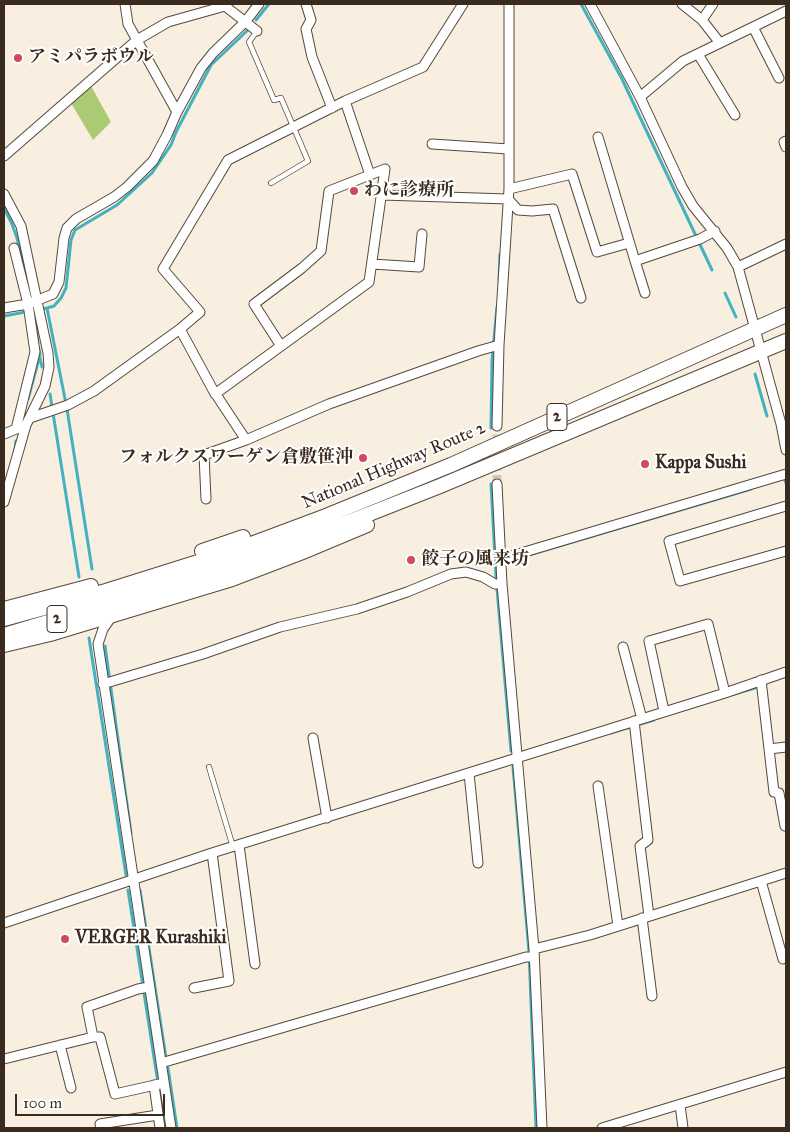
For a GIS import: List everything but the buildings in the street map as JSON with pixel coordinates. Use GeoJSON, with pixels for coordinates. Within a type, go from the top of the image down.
{"type":"FeatureCollection","features":[{"type":"Feature","properties":{"kind":"highway","name":"National Highway Route 2"},"geometry":{"type":"LineString","coordinates":[[4,619],[109,604],[227,553],[326,516],[451,465],[786,315]]}},
{"type":"Feature","properties":{"kind":"highway","name":"National Highway Route 2"},"geometry":{"type":"LineString","coordinates":[[4,635],[230,565],[336,527],[440,486],[786,341]]}},
{"type":"Feature","properties":{"kind":"highway"},"geometry":{"type":"LineString","coordinates":[[4,609],[104,582],[300,518],[326,516]]}},
{"type":"Feature","properties":{"kind":"highway"},"geometry":{"type":"LineString","coordinates":[[4,645],[50,634],[109,604]]}},
{"type":"Feature","properties":{"kind":"street"},"geometry":{"type":"LineString","coordinates":[[125,4],[128,24],[177,112]]}},
{"type":"Feature","properties":{"kind":"street"},"geometry":{"type":"LineString","coordinates":[[4,308],[34,308],[53,294],[58,282],[67,228],[76,220],[127,187],[153,161],[201,68],[213,53],[245,22],[259,4]]}},
{"type":"Feature","properties":{"kind":"street"},"geometry":{"type":"LineString","coordinates":[[306,4],[311,20],[306,29],[312,57],[332,108]]}},
{"type":"Feature","properties":{"kind":"street"},"geometry":{"type":"LineString","coordinates":[[4,434],[28,421],[67,406],[94,391],[180,329],[200,312],[163,269],[228,160],[345,101],[423,67],[462,6],[452,4]]}},
{"type":"Feature","properties":{"kind":"street"},"geometry":{"type":"LineString","coordinates":[[497,426],[495,346],[505,199],[509,189],[506,149],[510,4]]}},
{"type":"Feature","properties":{"kind":"street"},"geometry":{"type":"LineString","coordinates":[[590,4],[640,97],[682,187],[694,206],[716,231],[738,268],[781,424],[786,450]]}},
{"type":"Feature","properties":{"kind":"street"},"geometry":{"type":"LineString","coordinates":[[682,4],[702,20],[720,43]]}},
{"type":"Feature","properties":{"kind":"street"},"geometry":{"type":"LineString","coordinates":[[702,20],[713,4]]}},
{"type":"Feature","properties":{"kind":"street"},"geometry":{"type":"LineString","coordinates":[[4,156],[137,40],[168,22],[224,6],[257,32]]}},
{"type":"Feature","properties":{"kind":"street"},"geometry":{"type":"LineString","coordinates":[[640,97],[683,61],[786,11]]}},
{"type":"Feature","properties":{"kind":"street"},"geometry":{"type":"LineString","coordinates":[[753,27],[779,78]]}},
{"type":"Feature","properties":{"kind":"street"},"geometry":{"type":"LineString","coordinates":[[698,54],[735,115]]}},
{"type":"Feature","properties":{"kind":"street"},"geometry":{"type":"LineString","coordinates":[[345,101],[370,175]]}},
{"type":"Feature","properties":{"kind":"street"},"geometry":{"type":"LineString","coordinates":[[598,137],[645,293]]}},
{"type":"Feature","properties":{"kind":"street"},"geometry":{"type":"LineString","coordinates":[[786,141],[784,142],[786,147]]}},
{"type":"Feature","properties":{"kind":"street"},"geometry":{"type":"LineString","coordinates":[[432,144],[506,149]]}},
{"type":"Feature","properties":{"kind":"street"},"geometry":{"type":"LineString","coordinates":[[215,394],[281,346],[369,282],[385,169],[329,191],[320,251],[302,268],[254,304],[281,346]]}},
{"type":"Feature","properties":{"kind":"street"},"geometry":{"type":"LineString","coordinates":[[509,189],[572,174],[597,252],[630,243]]}},
{"type":"Feature","properties":{"kind":"street"},"geometry":{"type":"LineString","coordinates":[[4,194],[21,226],[19,247],[37,328],[34,362],[16,429]]}},
{"type":"Feature","properties":{"kind":"street"},"geometry":{"type":"LineString","coordinates":[[382,195],[505,199],[518,210],[552,209],[581,298]]}},
{"type":"Feature","properties":{"kind":"street"},"geometry":{"type":"LineString","coordinates":[[635,261],[697,240],[716,231]]}},
{"type":"Feature","properties":{"kind":"street"},"geometry":{"type":"LineString","coordinates":[[372,264],[419,267],[422,234]]}},
{"type":"Feature","properties":{"kind":"street"},"geometry":{"type":"LineString","coordinates":[[738,268],[786,244]]}},
{"type":"Feature","properties":{"kind":"street"},"geometry":{"type":"LineString","coordinates":[[4,250],[19,247]]}},
{"type":"Feature","properties":{"kind":"street"},"geometry":{"type":"LineString","coordinates":[[4,502],[28,421],[45,386],[49,367],[48,353],[37,328]]}},
{"type":"Feature","properties":{"kind":"street"},"geometry":{"type":"LineString","coordinates":[[180,329],[215,394],[246,440]]}},
{"type":"Feature","properties":{"kind":"street"},"geometry":{"type":"LineString","coordinates":[[206,499],[204,455],[246,440],[329,404],[495,346]]}},
{"type":"Feature","properties":{"kind":"street"},"geometry":{"type":"LineString","coordinates":[[501,559],[786,474]]}},
{"type":"Feature","properties":{"kind":"street"},"geometry":{"type":"LineString","coordinates":[[497,484],[501,559],[499,584],[518,756],[542,1128]]}},
{"type":"Feature","properties":{"kind":"street"},"geometry":{"type":"LineString","coordinates":[[786,506],[669,541],[680,581],[786,552]]}},
{"type":"Feature","properties":{"kind":"street"},"geometry":{"type":"LineString","coordinates":[[107,683],[203,654],[280,627],[357,609],[407,592],[451,574],[466,572],[499,584]]}},
{"type":"Feature","properties":{"kind":"street"},"geometry":{"type":"LineString","coordinates":[[109,604],[98,644],[107,683],[145,988],[161,1064],[158,1115],[160,1128]]}},
{"type":"Feature","properties":{"kind":"street"},"geometry":{"type":"LineString","coordinates":[[664,711],[648,641],[708,624],[725,693]]}},
{"type":"Feature","properties":{"kind":"street"},"geometry":{"type":"LineString","coordinates":[[623,648],[636,723],[648,840],[640,846],[652,996]]}},
{"type":"Feature","properties":{"kind":"street"},"geometry":{"type":"LineString","coordinates":[[4,923],[212,853],[518,756],[636,723],[664,711],[786,672]]}},
{"type":"Feature","properties":{"kind":"street"},"geometry":{"type":"LineString","coordinates":[[761,680],[774,792],[780,794],[785,826]]}},
{"type":"Feature","properties":{"kind":"street"},"geometry":{"type":"LineString","coordinates":[[313,738],[327,818]]}},
{"type":"Feature","properties":{"kind":"street"},"geometry":{"type":"LineString","coordinates":[[769,749],[786,747]]}},
{"type":"Feature","properties":{"kind":"street"},"geometry":{"type":"LineString","coordinates":[[469,773],[478,863]]}},
{"type":"Feature","properties":{"kind":"street"},"geometry":{"type":"LineString","coordinates":[[598,786],[618,926]]}},
{"type":"Feature","properties":{"kind":"street"},"geometry":{"type":"LineString","coordinates":[[236,846],[255,964]]}},
{"type":"Feature","properties":{"kind":"street"},"geometry":{"type":"LineString","coordinates":[[194,988],[229,981],[212,853]]}},
{"type":"Feature","properties":{"kind":"street"},"geometry":{"type":"LineString","coordinates":[[161,1064],[532,955],[786,873]]}},
{"type":"Feature","properties":{"kind":"street"},"geometry":{"type":"LineString","coordinates":[[761,880],[783,959]]}},
{"type":"Feature","properties":{"kind":"street"},"geometry":{"type":"LineString","coordinates":[[93,1037],[86,1007],[145,988]]}},
{"type":"Feature","properties":{"kind":"street"},"geometry":{"type":"LineString","coordinates":[[4,1059],[93,1037],[100,1037],[115,1094],[159,1084]]}},
{"type":"Feature","properties":{"kind":"street"},"geometry":{"type":"LineString","coordinates":[[60,1045],[71,1088]]}},
{"type":"Feature","properties":{"kind":"street"},"geometry":{"type":"LineString","coordinates":[[607,1128],[786,1072]]}},
{"type":"Feature","properties":{"kind":"street"},"geometry":{"type":"LineString","coordinates":[[159,1084],[171,1128]]}},
{"type":"Feature","properties":{"kind":"street"},"geometry":{"type":"LineString","coordinates":[[680,1105],[683,1128]]}},
{"type":"Feature","properties":{"kind":"street"},"geometry":{"type":"LineString","coordinates":[[101,1128],[100,1124],[158,1115]]}},
{"type":"Feature","properties":{"kind":"lane"},"geometry":{"type":"LineString","coordinates":[[257,32],[249,42],[274,100],[281,98],[292,128],[308,160],[271,183]]}},
{"type":"Feature","properties":{"kind":"lane"},"geometry":{"type":"LineString","coordinates":[[209,767],[236,846]]}},
{"type":"Feature","properties":{"kind":"green space"},"geometry":{"type":"Polygon","coordinates":[[[91,86],[111,122],[93,140],[71,103],[91,86]]]}},
{"type":"Feature","properties":{"kind":"waterway"},"geometry":{"type":"LineString","coordinates":[[256,20],[269,4]]}},
{"type":"Feature","properties":{"kind":"waterway"},"geometry":{"type":"LineString","coordinates":[[581,4],[622,79],[712,270]]}},
{"type":"Feature","properties":{"kind":"waterway"},"geometry":{"type":"LineString","coordinates":[[4,316],[54,306],[61,298],[66,288],[71,240],[75,230],[117,205],[152,173],[171,145],[211,65],[250,28]]}},
{"type":"Feature","properties":{"kind":"waterway"},"geometry":{"type":"LineString","coordinates":[[4,208],[17,238],[29,291]]}},
{"type":"Feature","properties":{"kind":"waterway"},"geometry":{"type":"LineString","coordinates":[[499,280],[500,254]]}},
{"type":"Feature","properties":{"kind":"waterway"},"geometry":{"type":"LineString","coordinates":[[725,293],[736,317]]}},
{"type":"Feature","properties":{"kind":"waterway"},"geometry":{"type":"LineString","coordinates":[[491,428],[492,360],[497,307]]}},
{"type":"Feature","properties":{"kind":"waterway"},"geometry":{"type":"LineString","coordinates":[[47,308],[67,409],[92,569]]}},
{"type":"Feature","properties":{"kind":"waterway"},"geometry":{"type":"LineString","coordinates":[[35,324],[38,343]]}},
{"type":"Feature","properties":{"kind":"waterway"},"geometry":{"type":"LineString","coordinates":[[28,399],[40,355],[39,349]]}},
{"type":"Feature","properties":{"kind":"waterway"},"geometry":{"type":"LineString","coordinates":[[40,358],[42,367]]}},
{"type":"Feature","properties":{"kind":"waterway"},"geometry":{"type":"LineString","coordinates":[[755,374],[767,416]]}},
{"type":"Feature","properties":{"kind":"waterway"},"geometry":{"type":"LineString","coordinates":[[50,394],[79,577]]}},
{"type":"Feature","properties":{"kind":"waterway"},"geometry":{"type":"LineString","coordinates":[[15,450],[16,441]]}},
{"type":"Feature","properties":{"kind":"waterway"},"geometry":{"type":"LineString","coordinates":[[784,477],[786,483]]}},
{"type":"Feature","properties":{"kind":"waterway"},"geometry":{"type":"LineString","coordinates":[[491,484],[496,577],[511,751]]}},
{"type":"Feature","properties":{"kind":"waterway"},"geometry":{"type":"LineString","coordinates":[[522,557],[751,489]]}},
{"type":"Feature","properties":{"kind":"waterway"},"geometry":{"type":"LineString","coordinates":[[89,638],[126,875]]}},
{"type":"Feature","properties":{"kind":"waterway"},"geometry":{"type":"LineString","coordinates":[[105,646],[131,833]]}},
{"type":"Feature","properties":{"kind":"waterway"},"geometry":{"type":"LineString","coordinates":[[734,694],[755,688]]}},
{"type":"Feature","properties":{"kind":"waterway"},"geometry":{"type":"LineString","coordinates":[[610,733],[654,720]]}},
{"type":"Feature","properties":{"kind":"waterway"},"geometry":{"type":"LineString","coordinates":[[513,767],[529,952],[536,1128]]}},
{"type":"Feature","properties":{"kind":"waterway"},"geometry":{"type":"LineString","coordinates":[[128,890],[165,1128]]}},
{"type":"Feature","properties":{"kind":"waterway"},"geometry":{"type":"LineString","coordinates":[[140,890],[166,1058]]}},
{"type":"Feature","properties":{"kind":"waterway"},"geometry":{"type":"LineString","coordinates":[[168,1068],[177,1128]]}},
{"type":"Feature","properties":{"kind":"tunnel"},"geometry":{"type":"LineString","coordinates":[[497,426],[497,484]]}},
{"type":"Feature","properties":{"kind":"place","name":"アミパラボウル"},"geometry":{"type":"Point","coordinates":[18,58]}},
{"type":"Feature","properties":{"kind":"place","name":"わに診療所"},"geometry":{"type":"Point","coordinates":[354,191]}},
{"type":"Feature","properties":{"kind":"place","name":"フォルクスワーゲン倉敷笹沖"},"geometry":{"type":"Point","coordinates":[363,458]}},
{"type":"Feature","properties":{"kind":"place","name":"Kappa Sushi"},"geometry":{"type":"Point","coordinates":[645,464]}},
{"type":"Feature","properties":{"kind":"place","name":"餃子の風来坊"},"geometry":{"type":"Point","coordinates":[411,560]}},
{"type":"Feature","properties":{"kind":"place","name":"VERGER Kurashiki"},"geometry":{"type":"Point","coordinates":[65,939]}}]}
